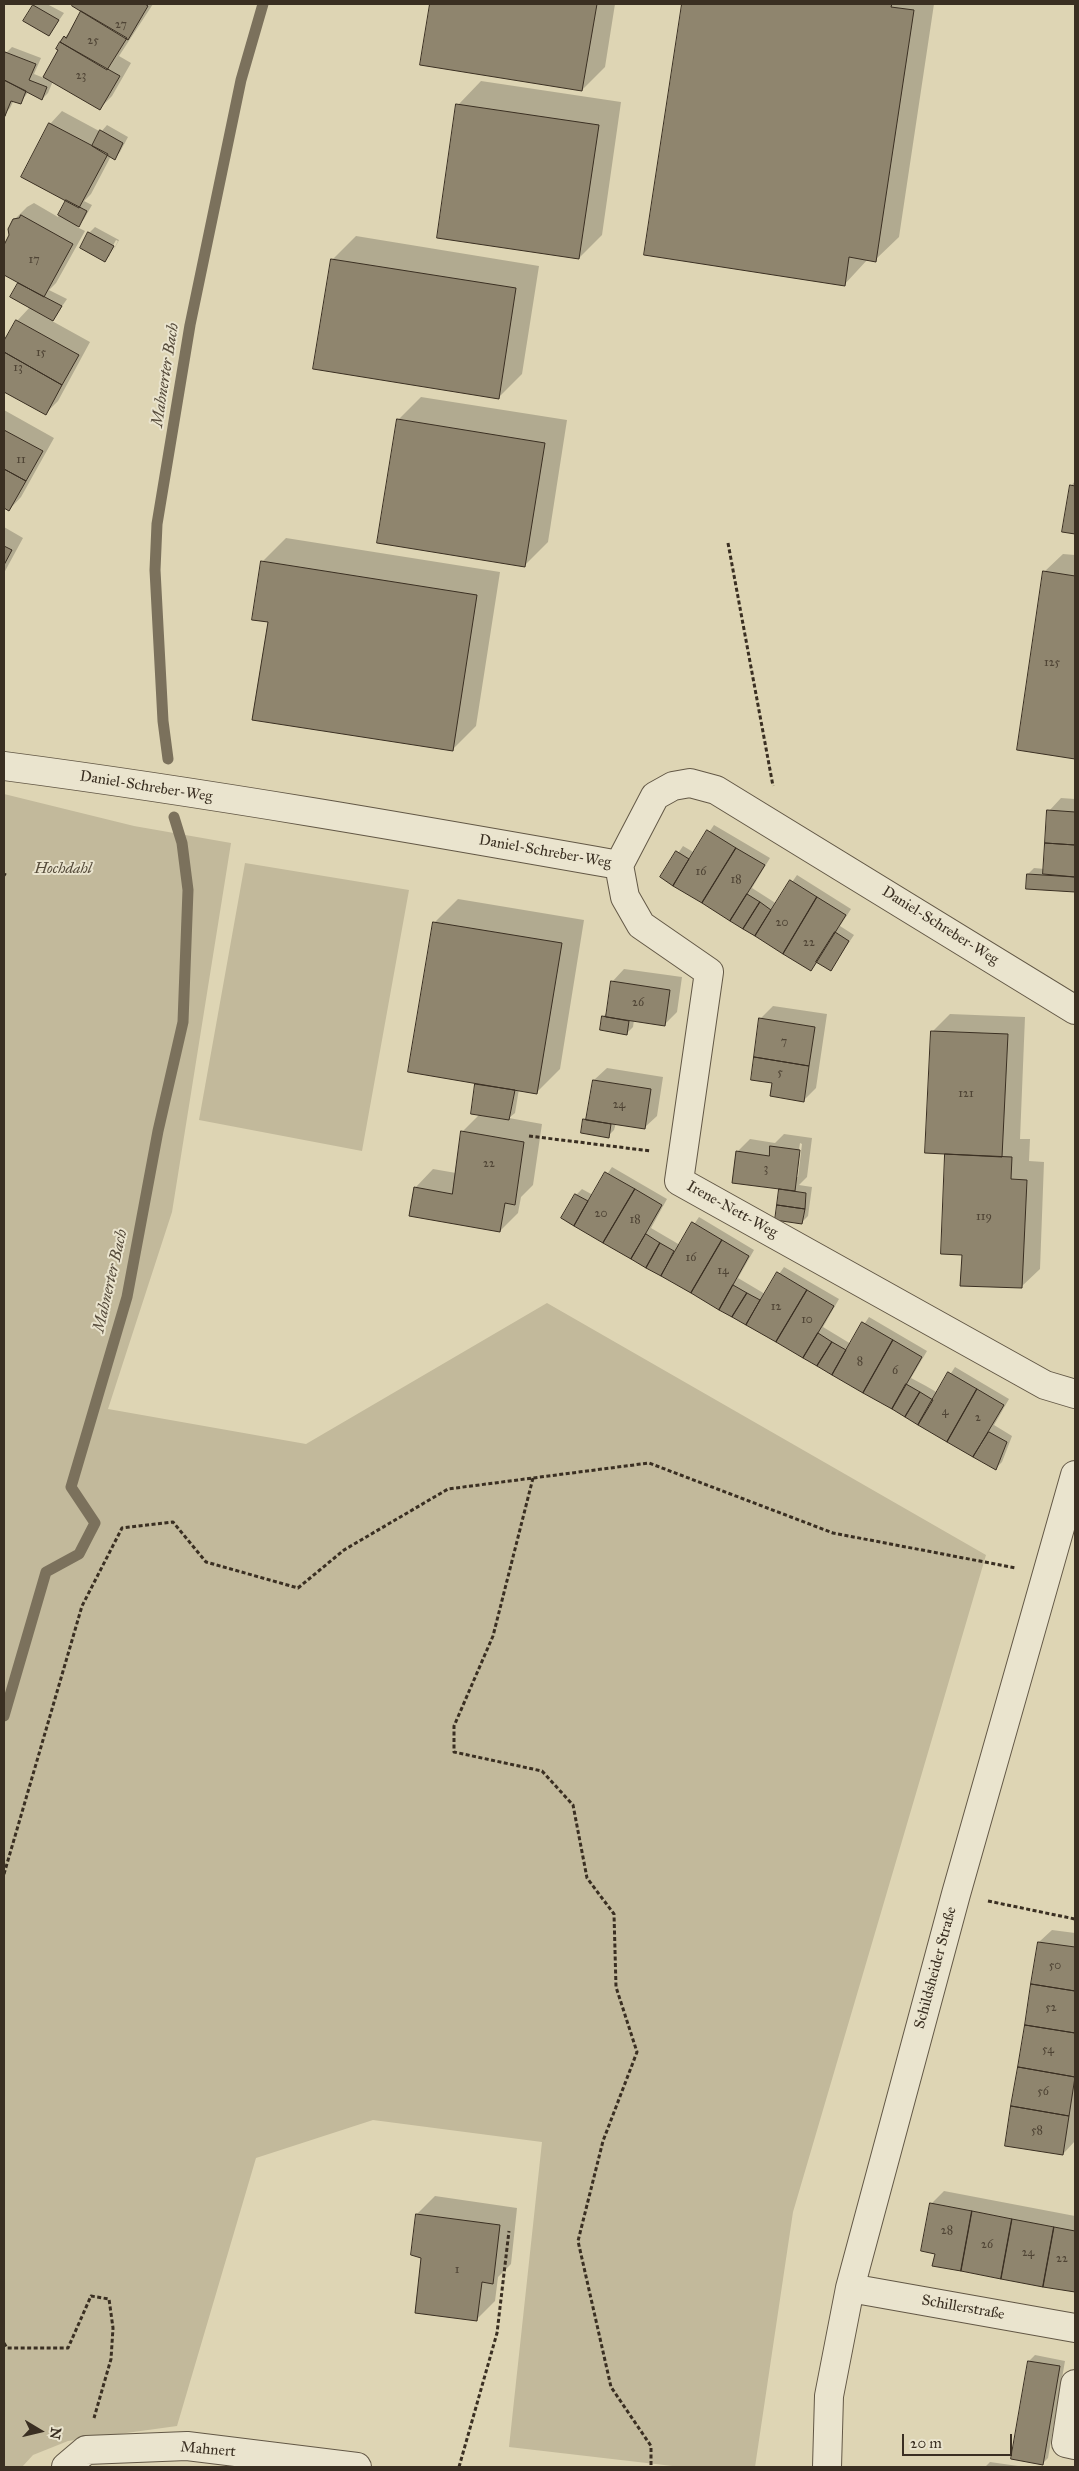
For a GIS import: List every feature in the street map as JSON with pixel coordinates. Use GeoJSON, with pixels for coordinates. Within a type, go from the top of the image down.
{"type":"FeatureCollection","features":[{"type":"Feature","properties":{"kind":"street","name":"Daniel-Schreber-Weg"},"geometry":{"type":"LineString","coordinates":[[4,766],[104,779],[433,832],[619,865],[656,796],[672,786],[690,783],[716,790],[778,826],[1075,1010]]}},
{"type":"Feature","properties":{"kind":"street","name":"Irene-Nett-Weg"},"geometry":{"type":"LineString","coordinates":[[619,865],[625,897],[641,925],[709,972],[679,1181],[1045,1385],[1075,1394]]}},
{"type":"Feature","properties":{"kind":"street","name":"Schildsheider Straße"},"geometry":{"type":"LineString","coordinates":[[827,2467],[829,2396],[850,2288],[956,1894],[1075,1475]]}},
{"type":"Feature","properties":{"kind":"street","name":"Schillerstraße"},"geometry":{"type":"LineString","coordinates":[[850,2288],[1075,2328]]}},
{"type":"Feature","properties":{"kind":"street"},"geometry":{"type":"LineString","coordinates":[[1075,2384],[1066,2443],[1075,2445]]}},
{"type":"Feature","properties":{"kind":"street","name":"Mahnert"},"geometry":{"type":"LineString","coordinates":[[86,2450],[186,2446],[357,2467]]}},
{"type":"Feature","properties":{"kind":"street"},"geometry":{"type":"LineString","coordinates":[[66,2467],[86,2450]]}},
{"type":"Feature","properties":{"kind":"path"},"geometry":{"type":"LineString","coordinates":[[728,543],[773,784],[778,826]]}},
{"type":"Feature","properties":{"kind":"path"},"geometry":{"type":"LineString","coordinates":[[529,1136],[683,1156]]}},
{"type":"Feature","properties":{"kind":"path"},"geometry":{"type":"LineString","coordinates":[[4,1874],[82,1606],[122,1528],[173,1522],[206,1562],[298,1588],[344,1550],[448,1489],[649,1463],[833,1533],[1046,1574]]}},
{"type":"Feature","properties":{"kind":"path"},"geometry":{"type":"LineString","coordinates":[[532,1478],[493,1636],[454,1726],[454,1752],[542,1771],[573,1805],[587,1878],[614,1914],[616,1987],[637,2052],[603,2140],[578,2241],[610,2387],[651,2446],[651,2467]]}},
{"type":"Feature","properties":{"kind":"path"},"geometry":{"type":"LineString","coordinates":[[956,1894],[1075,1919]]}},
{"type":"Feature","properties":{"kind":"path"},"geometry":{"type":"LineString","coordinates":[[459,2467],[497,2333],[509,2231]]}},
{"type":"Feature","properties":{"kind":"path"},"geometry":{"type":"LineString","coordinates":[[4,2343],[7,2348],[68,2348],[91,2296],[109,2299],[113,2328],[111,2359],[86,2450]]}},
{"type":"Feature","properties":{"kind":"green space","name":"Hochdahl"},"geometry":{"type":"Polygon","coordinates":[[[4,794],[134,826],[231,843],[172,1212],[108,1409],[306,1444],[547,1303],[986,1555],[793,2212],[755,2467],[681,2467],[509,2447],[542,2142],[373,2120],[256,2158],[177,2426],[68,2441],[33,2455],[22,2467],[4,2467],[4,794]]]}},
{"type":"Feature","properties":{"kind":"green space"},"geometry":{"type":"Polygon","coordinates":[[[245,863],[409,890],[362,1151],[199,1120],[245,863]]]}},
{"type":"Feature","properties":{"kind":"building"},"geometry":{"type":"Polygon","coordinates":[[[73,4],[145,4],[148,6],[128,40],[72,6],[73,4]]]}},
{"type":"Feature","properties":{"kind":"building"},"geometry":{"type":"Polygon","coordinates":[[[430,4],[597,4],[582,91],[420,65],[430,4]]]}},
{"type":"Feature","properties":{"kind":"building"},"geometry":{"type":"Polygon","coordinates":[[[682,4],[892,4],[891,7],[914,10],[876,262],[849,257],[845,286],[644,255],[682,4]]]}},
{"type":"Feature","properties":{"kind":"building"},"geometry":{"type":"Polygon","coordinates":[[[33,5],[59,20],[49,36],[23,21],[33,5]]]}},
{"type":"Feature","properties":{"kind":"building"},"geometry":{"type":"Polygon","coordinates":[[[81,11],[127,38],[107,70],[60,42],[64,36],[66,38],[81,11]]]}},
{"type":"Feature","properties":{"kind":"building"},"geometry":{"type":"Polygon","coordinates":[[[60,42],[120,76],[100,110],[43,77],[58,50],[56,49],[60,42]]]}},
{"type":"Feature","properties":{"kind":"building"},"geometry":{"type":"Polygon","coordinates":[[[5,52],[36,64],[29,80],[47,87],[42,100],[4,80],[5,52]]]}},
{"type":"Feature","properties":{"kind":"building"},"geometry":{"type":"Polygon","coordinates":[[[4,80],[26,91],[21,104],[11,101],[5,116],[4,80]]]}},
{"type":"Feature","properties":{"kind":"building"},"geometry":{"type":"Polygon","coordinates":[[[456,104],[599,125],[579,259],[437,238],[456,104]]]}},
{"type":"Feature","properties":{"kind":"building"},"geometry":{"type":"Polygon","coordinates":[[[49,123],[108,154],[79,208],[21,177],[49,123]]]}},
{"type":"Feature","properties":{"kind":"building"},"geometry":{"type":"Polygon","coordinates":[[[100,130],[123,143],[115,160],[92,146],[100,130]]]}},
{"type":"Feature","properties":{"kind":"building"},"geometry":{"type":"Polygon","coordinates":[[[66,200],[87,211],[79,227],[58,215],[66,200]]]}},
{"type":"Feature","properties":{"kind":"building"},"geometry":{"type":"Polygon","coordinates":[[[21,215],[73,244],[44,297],[4,275],[4,245],[9,235],[8,229],[13,219],[19,218],[21,215]]]}},
{"type":"Feature","properties":{"kind":"building"},"geometry":{"type":"Polygon","coordinates":[[[88,232],[114,246],[105,262],[80,248],[88,232]]]}},
{"type":"Feature","properties":{"kind":"building"},"geometry":{"type":"Polygon","coordinates":[[[331,259],[516,288],[499,399],[313,369],[331,259]]]}},
{"type":"Feature","properties":{"kind":"building"},"geometry":{"type":"Polygon","coordinates":[[[18,283],[62,306],[53,321],[10,297],[18,283]]]}},
{"type":"Feature","properties":{"kind":"building"},"geometry":{"type":"Polygon","coordinates":[[[16,320],[79,355],[62,385],[4,352],[4,341],[16,320]]]}},
{"type":"Feature","properties":{"kind":"building"},"geometry":{"type":"Polygon","coordinates":[[[4,352],[62,385],[46,415],[4,392],[4,352]]]}},
{"type":"Feature","properties":{"kind":"building"},"geometry":{"type":"Polygon","coordinates":[[[397,419],[545,443],[525,567],[377,543],[397,419]]]}},
{"type":"Feature","properties":{"kind":"building"},"geometry":{"type":"Polygon","coordinates":[[[4,430],[43,451],[26,481],[4,469],[4,430]]]}},
{"type":"Feature","properties":{"kind":"building"},"geometry":{"type":"Polygon","coordinates":[[[4,469],[26,481],[9,511],[4,508],[4,469]]]}},
{"type":"Feature","properties":{"kind":"building"},"geometry":{"type":"Polygon","coordinates":[[[1070,485],[1075,486],[1075,534],[1062,532],[1070,485]]]}},
{"type":"Feature","properties":{"kind":"building"},"geometry":{"type":"Polygon","coordinates":[[[4,546],[12,550],[4,565],[4,546]]]}},
{"type":"Feature","properties":{"kind":"building"},"geometry":{"type":"Polygon","coordinates":[[[261,561],[477,595],[453,751],[252,720],[268,622],[252,620],[261,561]]]}},
{"type":"Feature","properties":{"kind":"building"},"geometry":{"type":"Polygon","coordinates":[[[1043,571],[1075,576],[1075,759],[1017,750],[1043,571]]]}},
{"type":"Feature","properties":{"kind":"building"},"geometry":{"type":"Polygon","coordinates":[[[1047,810],[1075,812],[1075,845],[1045,843],[1047,810]]]}},
{"type":"Feature","properties":{"kind":"building"},"geometry":{"type":"Polygon","coordinates":[[[707,830],[736,848],[702,903],[673,886],[707,830]]]}},
{"type":"Feature","properties":{"kind":"building"},"geometry":{"type":"Polygon","coordinates":[[[1045,843],[1075,845],[1075,877],[1043,874],[1045,843]]]}},
{"type":"Feature","properties":{"kind":"building"},"geometry":{"type":"Polygon","coordinates":[[[736,848],[765,865],[730,921],[702,903],[736,848]]]}},
{"type":"Feature","properties":{"kind":"building"},"geometry":{"type":"Polygon","coordinates":[[[676,851],[689,859],[673,886],[660,877],[676,851]]]}},
{"type":"Feature","properties":{"kind":"building"},"geometry":{"type":"Polygon","coordinates":[[[1027,874],[1075,877],[1075,892],[1026,889],[1027,874]]]}},
{"type":"Feature","properties":{"kind":"building"},"geometry":{"type":"Polygon","coordinates":[[[790,880],[817,897],[783,954],[755,936],[790,880]]]}},
{"type":"Feature","properties":{"kind":"building"},"geometry":{"type":"Polygon","coordinates":[[[747,894],[760,902],[743,929],[730,921],[747,894]]]}},
{"type":"Feature","properties":{"kind":"building"},"geometry":{"type":"Polygon","coordinates":[[[817,897],[846,915],[811,971],[783,954],[817,897]]]}},
{"type":"Feature","properties":{"kind":"building"},"geometry":{"type":"Polygon","coordinates":[[[760,902],[771,910],[755,936],[743,929],[760,902]]]}},
{"type":"Feature","properties":{"kind":"building"},"geometry":{"type":"Polygon","coordinates":[[[433,922],[562,943],[537,1094],[408,1072],[433,922]]]}},
{"type":"Feature","properties":{"kind":"building"},"geometry":{"type":"Polygon","coordinates":[[[835,932],[849,941],[831,971],[816,962],[835,932]]]}},
{"type":"Feature","properties":{"kind":"building"},"geometry":{"type":"Polygon","coordinates":[[[611,981],[670,990],[665,1026],[606,1017],[611,981]]]}},
{"type":"Feature","properties":{"kind":"building"},"geometry":{"type":"Polygon","coordinates":[[[602,1016],[629,1021],[627,1035],[600,1030],[602,1016]]]}},
{"type":"Feature","properties":{"kind":"building"},"geometry":{"type":"Polygon","coordinates":[[[759,1018],[815,1027],[809,1066],[754,1057],[759,1018]]]}},
{"type":"Feature","properties":{"kind":"building"},"geometry":{"type":"Polygon","coordinates":[[[931,1031],[1008,1034],[1002,1157],[925,1153],[931,1031]]]}},
{"type":"Feature","properties":{"kind":"building"},"geometry":{"type":"Polygon","coordinates":[[[754,1057],[809,1066],[804,1102],[770,1096],[772,1083],[751,1080],[754,1057]]]}},
{"type":"Feature","properties":{"kind":"building"},"geometry":{"type":"Polygon","coordinates":[[[593,1080],[651,1089],[645,1129],[586,1120],[593,1080]]]}},
{"type":"Feature","properties":{"kind":"building"},"geometry":{"type":"Polygon","coordinates":[[[475,1084],[515,1090],[509,1120],[471,1114],[475,1084]]]}},
{"type":"Feature","properties":{"kind":"building"},"geometry":{"type":"Polygon","coordinates":[[[583,1119],[611,1124],[609,1138],[581,1133],[583,1119]]]}},
{"type":"Feature","properties":{"kind":"building"},"geometry":{"type":"Polygon","coordinates":[[[461,1131],[524,1142],[515,1205],[505,1203],[500,1232],[409,1216],[414,1187],[452,1194],[461,1131]]]}},
{"type":"Feature","properties":{"kind":"building"},"geometry":{"type":"Polygon","coordinates":[[[770,1146],[800,1150],[795,1191],[732,1183],[736,1151],[769,1156],[770,1146]]]}},
{"type":"Feature","properties":{"kind":"building"},"geometry":{"type":"Polygon","coordinates":[[[945,1154],[1012,1157],[1011,1179],[1027,1180],[1022,1288],[960,1286],[962,1255],[941,1254],[945,1154]]]}},
{"type":"Feature","properties":{"kind":"building"},"geometry":{"type":"Polygon","coordinates":[[[605,1172],[635,1189],[603,1243],[574,1226],[605,1172]]]}},
{"type":"Feature","properties":{"kind":"building"},"geometry":{"type":"Polygon","coordinates":[[[635,1189],[662,1205],[631,1259],[603,1243],[635,1189]]]}},
{"type":"Feature","properties":{"kind":"building"},"geometry":{"type":"Polygon","coordinates":[[[779,1189],[806,1193],[805,1209],[777,1205],[779,1189]]]}},
{"type":"Feature","properties":{"kind":"building"},"geometry":{"type":"Polygon","coordinates":[[[575,1194],[588,1201],[574,1226],[561,1218],[575,1194]]]}},
{"type":"Feature","properties":{"kind":"building"},"geometry":{"type":"Polygon","coordinates":[[[777,1205],[805,1209],[802,1224],[775,1220],[777,1205]]]}},
{"type":"Feature","properties":{"kind":"building"},"geometry":{"type":"Polygon","coordinates":[[[692,1222],[722,1240],[691,1293],[661,1276],[692,1222]]]}},
{"type":"Feature","properties":{"kind":"building"},"geometry":{"type":"Polygon","coordinates":[[[646,1234],[660,1243],[646,1268],[631,1259],[646,1234]]]}},
{"type":"Feature","properties":{"kind":"building"},"geometry":{"type":"Polygon","coordinates":[[[722,1240],[749,1256],[719,1310],[691,1293],[722,1240]]]}},
{"type":"Feature","properties":{"kind":"building"},"geometry":{"type":"Polygon","coordinates":[[[660,1243],[674,1251],[661,1276],[646,1268],[660,1243]]]}},
{"type":"Feature","properties":{"kind":"building"},"geometry":{"type":"Polygon","coordinates":[[[777,1272],[807,1290],[776,1342],[746,1325],[777,1272]]]}},
{"type":"Feature","properties":{"kind":"building"},"geometry":{"type":"Polygon","coordinates":[[[733,1285],[747,1293],[732,1317],[719,1310],[733,1285]]]}},
{"type":"Feature","properties":{"kind":"building"},"geometry":{"type":"Polygon","coordinates":[[[807,1290],[834,1306],[803,1358],[776,1342],[807,1290]]]}},
{"type":"Feature","properties":{"kind":"building"},"geometry":{"type":"Polygon","coordinates":[[[747,1293],[760,1300],[746,1325],[732,1317],[747,1293]]]}},
{"type":"Feature","properties":{"kind":"building"},"geometry":{"type":"Polygon","coordinates":[[[862,1322],[893,1340],[863,1393],[832,1375],[862,1322]]]}},
{"type":"Feature","properties":{"kind":"building"},"geometry":{"type":"Polygon","coordinates":[[[818,1333],[832,1342],[817,1366],[803,1358],[818,1333]]]}},
{"type":"Feature","properties":{"kind":"building"},"geometry":{"type":"Polygon","coordinates":[[[893,1340],[922,1357],[892,1409],[863,1393],[893,1340]]]}},
{"type":"Feature","properties":{"kind":"building"},"geometry":{"type":"Polygon","coordinates":[[[832,1342],[846,1350],[832,1375],[817,1366],[832,1342]]]}},
{"type":"Feature","properties":{"kind":"building"},"geometry":{"type":"Polygon","coordinates":[[[948,1372],[977,1389],[947,1442],[918,1425],[948,1372]]]}},
{"type":"Feature","properties":{"kind":"building"},"geometry":{"type":"Polygon","coordinates":[[[906,1384],[920,1392],[905,1417],[892,1409],[906,1384]]]}},
{"type":"Feature","properties":{"kind":"building"},"geometry":{"type":"Polygon","coordinates":[[[977,1389],[1004,1405],[973,1457],[947,1442],[977,1389]]]}},
{"type":"Feature","properties":{"kind":"building"},"geometry":{"type":"Polygon","coordinates":[[[920,1392],[933,1400],[918,1425],[905,1417],[920,1392]]]}},
{"type":"Feature","properties":{"kind":"building"},"geometry":{"type":"Polygon","coordinates":[[[989,1432],[1007,1442],[996,1470],[973,1457],[989,1432]]]}},
{"type":"Feature","properties":{"kind":"building"},"geometry":{"type":"Polygon","coordinates":[[[1038,1942],[1075,1947],[1075,1991],[1031,1984],[1038,1942]]]}},
{"type":"Feature","properties":{"kind":"building"},"geometry":{"type":"Polygon","coordinates":[[[1031,1984],[1075,1991],[1075,2033],[1025,2025],[1031,1984]]]}},
{"type":"Feature","properties":{"kind":"building"},"geometry":{"type":"Polygon","coordinates":[[[1025,2025],[1075,2033],[1075,2077],[1018,2067],[1025,2025]]]}},
{"type":"Feature","properties":{"kind":"building"},"geometry":{"type":"Polygon","coordinates":[[[1018,2067],[1075,2077],[1069,2116],[1011,2106],[1018,2067]]]}},
{"type":"Feature","properties":{"kind":"building"},"geometry":{"type":"Polygon","coordinates":[[[1011,2106],[1069,2116],[1063,2155],[1005,2146],[1011,2106]]]}},
{"type":"Feature","properties":{"kind":"building"},"geometry":{"type":"Polygon","coordinates":[[[930,2203],[972,2211],[961,2271],[932,2266],[935,2254],[921,2251],[930,2203]]]}},
{"type":"Feature","properties":{"kind":"building"},"geometry":{"type":"Polygon","coordinates":[[[972,2211],[1012,2219],[1001,2279],[961,2271],[972,2211]]]}},
{"type":"Feature","properties":{"kind":"building"},"geometry":{"type":"Polygon","coordinates":[[[416,2214],[500,2225],[493,2284],[482,2282],[477,2321],[415,2313],[421,2258],[411,2255],[416,2214]]]}},
{"type":"Feature","properties":{"kind":"building"},"geometry":{"type":"Polygon","coordinates":[[[1012,2219],[1054,2227],[1043,2287],[1001,2279],[1012,2219]]]}},
{"type":"Feature","properties":{"kind":"building"},"geometry":{"type":"Polygon","coordinates":[[[1054,2227],[1075,2231],[1075,2292],[1043,2287],[1054,2227]]]}},
{"type":"Feature","properties":{"kind":"building"},"geometry":{"type":"Polygon","coordinates":[[[1028,2361],[1060,2366],[1043,2465],[1011,2459],[1028,2361]]]}},
{"type":"Feature","properties":{"kind":"waterway","name":"Mahnerter Bach"},"geometry":{"type":"LineString","coordinates":[[168,759],[163,721],[155,570],[157,524],[190,325],[241,80],[263,4]]}},
{"type":"Feature","properties":{"kind":"waterway","name":"Mahnerter Bach"},"geometry":{"type":"LineString","coordinates":[[4,1716],[46,1572],[79,1554],[95,1523],[71,1487],[127,1297],[158,1131],[183,1022],[188,890],[182,843],[174,817]]}}]}
